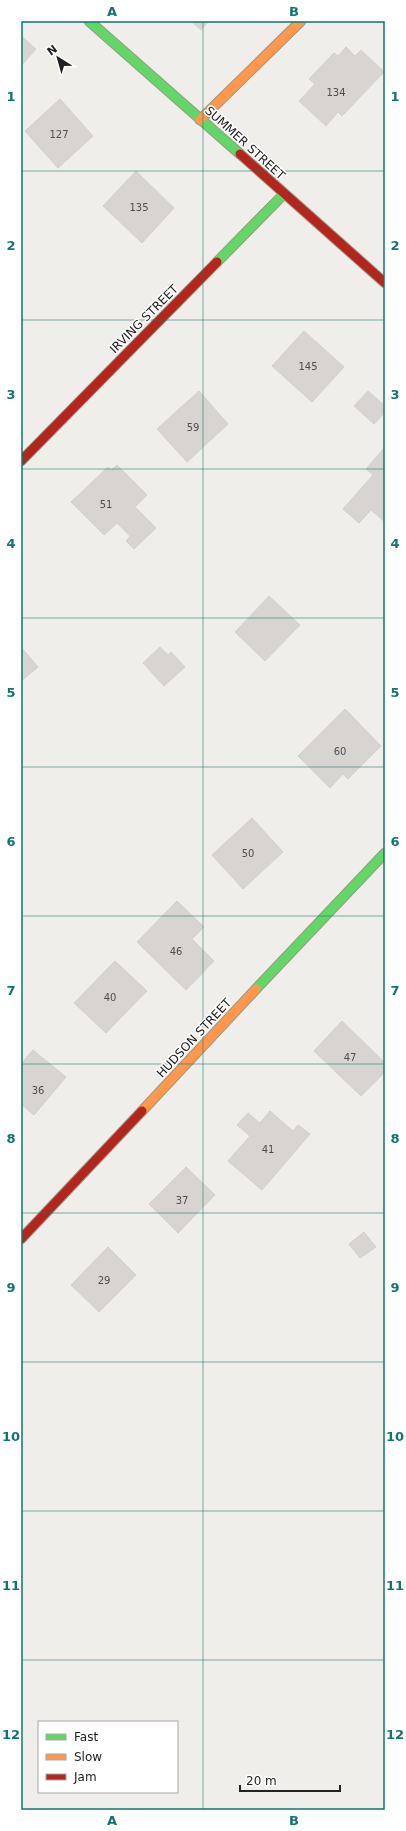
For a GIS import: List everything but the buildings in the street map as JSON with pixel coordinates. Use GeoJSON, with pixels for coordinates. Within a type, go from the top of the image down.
{"type":"FeatureCollection","features":[{"type":"Feature","properties":{"kind":"street","name":"SUMMER STREET"},"geometry":{"type":"LineString","coordinates":[[89,21],[385,283]]}},
{"type":"Feature","properties":{"kind":"street"},"geometry":{"type":"LineString","coordinates":[[200,120],[301,21]]}},
{"type":"Feature","properties":{"kind":"street","name":"IRVING STREET"},"geometry":{"type":"LineString","coordinates":[[21,461],[284,194]]}},
{"type":"Feature","properties":{"kind":"street","name":"HUDSON STREET"},"geometry":{"type":"LineString","coordinates":[[21,1239],[385,853]]}},
{"type":"Feature","properties":{"kind":"traffic: fast"},"geometry":{"type":"LineString","coordinates":[[89,21],[240,154]]}},
{"type":"Feature","properties":{"kind":"traffic: fast"},"geometry":{"type":"LineString","coordinates":[[217,262],[284,194]]}},
{"type":"Feature","properties":{"kind":"traffic: fast"},"geometry":{"type":"LineString","coordinates":[[256,989],[385,853]]}},
{"type":"Feature","properties":{"kind":"traffic: slow"},"geometry":{"type":"LineString","coordinates":[[200,120],[301,21]]}},
{"type":"Feature","properties":{"kind":"traffic: slow"},"geometry":{"type":"LineString","coordinates":[[142,1111],[256,989]]}},
{"type":"Feature","properties":{"kind":"traffic: jam"},"geometry":{"type":"LineString","coordinates":[[240,154],[385,283]]}},
{"type":"Feature","properties":{"kind":"traffic: jam"},"geometry":{"type":"LineString","coordinates":[[21,461],[217,262]]}},
{"type":"Feature","properties":{"kind":"traffic: jam"},"geometry":{"type":"LineString","coordinates":[[21,1239],[142,1111]]}}]}
